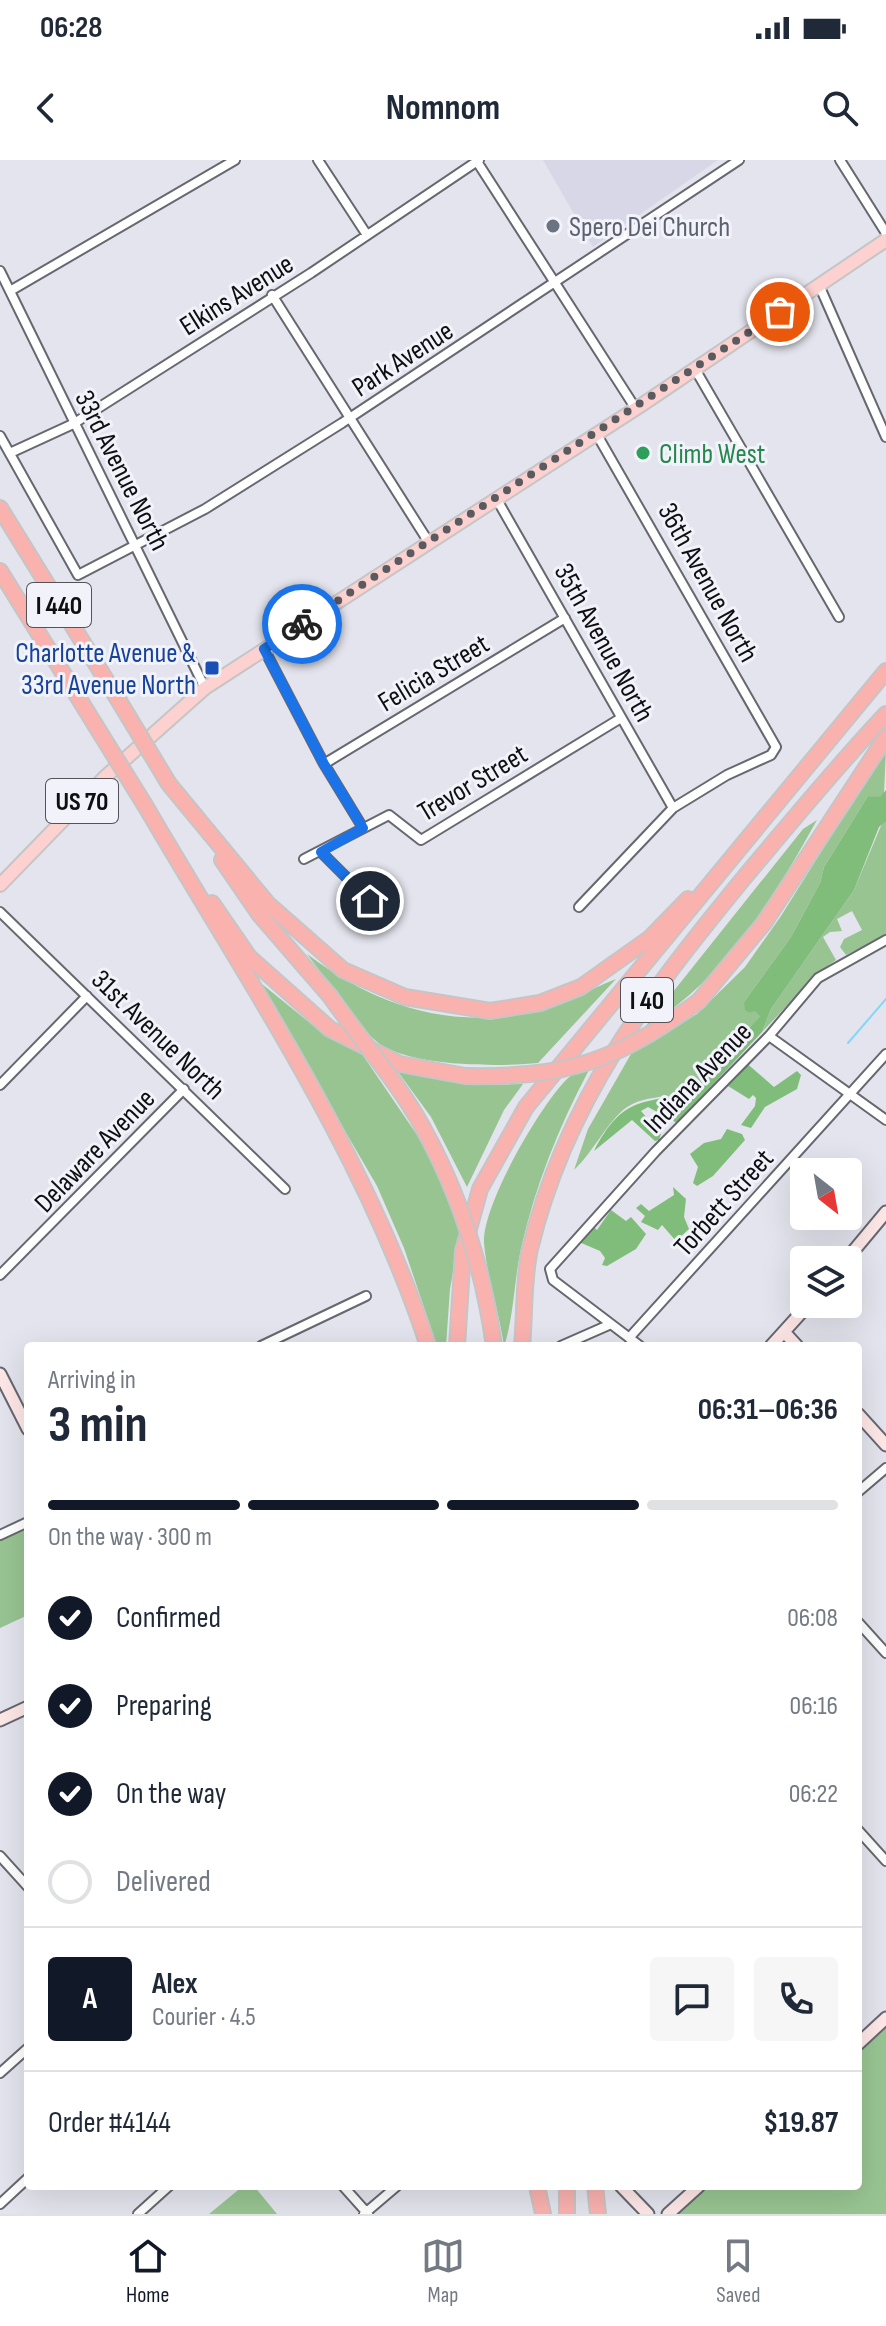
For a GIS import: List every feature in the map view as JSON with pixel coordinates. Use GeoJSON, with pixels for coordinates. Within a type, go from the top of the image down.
{"type":"FeatureCollection","features":[{"type":"Feature","properties":{"kind":"highway","name":"I 440"},"geometry":{"type":"LineString","coordinates":[[0,508],[169,784]]}},
{"type":"Feature","properties":{"kind":"highway","name":"I 440"},"geometry":{"type":"LineString","coordinates":[[0,571],[146,807]]}},
{"type":"Feature","properties":{"kind":"highway","name":"I 40"},"geometry":{"type":"LineString","coordinates":[[457,1342],[463,1251],[480,1189],[526,1107],[886,671]]}},
{"type":"Feature","properties":{"kind":"highway","name":"I 40"},"geometry":{"type":"LineString","coordinates":[[522,1342],[529,1251],[555,1171],[590,1090],[629,1024],[685,950],[836,766],[886,714]]}},
{"type":"Feature","properties":{"kind":"highway"},"geometry":{"type":"LineString","coordinates":[[146,807],[249,957],[330,1029],[400,1064],[465,1076],[524,1077],[592,1062],[648,1037],[699,1001],[764,923],[886,737]]}},
{"type":"Feature","properties":{"kind":"highway"},"geometry":{"type":"LineString","coordinates":[[169,784],[268,904],[343,970],[405,997],[490,1011],[540,1003],[581,987],[650,938],[765,818]]}},
{"type":"Feature","properties":{"kind":"highway"},"geometry":{"type":"LineString","coordinates":[[169,784],[259,914],[330,996],[421,1124],[451,1186],[486,1288],[493,1342]]}},
{"type":"Feature","properties":{"kind":"highway"},"geometry":{"type":"LineString","coordinates":[[146,807],[345,1144],[405,1274],[427,1342]]}},
{"type":"Feature","properties":{"kind":"highway"},"geometry":{"type":"LineString","coordinates":[[538,2190],[543,2214]]}},
{"type":"Feature","properties":{"kind":"highway"},"geometry":{"type":"LineString","coordinates":[[567,2190],[567,2214]]}},
{"type":"Feature","properties":{"kind":"highway"},"geometry":{"type":"LineString","coordinates":[[596,2190],[598,2210]]}},
{"type":"Feature","properties":{"kind":"main road","name":"US 70"},"geometry":{"type":"LineString","coordinates":[[0,885],[106,775],[205,688],[636,409],[886,240]]}},
{"type":"Feature","properties":{"kind":"street"},"geometry":{"type":"LineString","coordinates":[[10,291],[66,262],[235,160]]}},
{"type":"Feature","properties":{"kind":"street"},"geometry":{"type":"LineString","coordinates":[[318,160],[367,235]]}},
{"type":"Feature","properties":{"kind":"street"},"geometry":{"type":"LineString","coordinates":[[478,160],[636,409]]}},
{"type":"Feature","properties":{"kind":"street","name":"Elkins Avenue"},"geometry":{"type":"LineString","coordinates":[[10,453],[73,424],[478,160]]}},
{"type":"Feature","properties":{"kind":"street","name":"Park Avenue"},"geometry":{"type":"LineString","coordinates":[[10,453],[78,575],[205,509],[556,284],[739,160]]}},
{"type":"Feature","properties":{"kind":"street"},"geometry":{"type":"LineString","coordinates":[[840,160],[886,233]]}},
{"type":"Feature","properties":{"kind":"street","name":"33rd Avenue North"},"geometry":{"type":"LineString","coordinates":[[0,271],[205,688]]}},
{"type":"Feature","properties":{"kind":"street"},"geometry":{"type":"LineString","coordinates":[[819,285],[886,437]]}},
{"type":"Feature","properties":{"kind":"street"},"geometry":{"type":"LineString","coordinates":[[272,295],[428,541]]}},
{"type":"Feature","properties":{"kind":"street"},"geometry":{"type":"LineString","coordinates":[[695,369],[839,617]]}},
{"type":"Feature","properties":{"kind":"street","name":"36th Avenue North"},"geometry":{"type":"LineString","coordinates":[[596,433],[636,497],[776,747],[771,755],[727,775],[673,808]]}},
{"type":"Feature","properties":{"kind":"street"},"geometry":{"type":"LineString","coordinates":[[0,436],[10,453]]}},
{"type":"Feature","properties":{"kind":"street","name":"35th Avenue North"},"geometry":{"type":"LineString","coordinates":[[496,498],[673,808]]}},
{"type":"Feature","properties":{"kind":"street","name":"Felicia Street"},"geometry":{"type":"LineString","coordinates":[[324,764],[565,618]]}},
{"type":"Feature","properties":{"kind":"street"},"geometry":{"type":"LineString","coordinates":[[264,649],[324,764],[363,828]]}},
{"type":"Feature","properties":{"kind":"street","name":"Trevor Street"},"geometry":{"type":"LineString","coordinates":[[304,859],[389,815],[421,840],[621,718]]}},
{"type":"Feature","properties":{"kind":"street"},"geometry":{"type":"LineString","coordinates":[[579,907],[673,808]]}},
{"type":"Feature","properties":{"kind":"street"},"geometry":{"type":"LineString","coordinates":[[321,852],[370,901]]}},
{"type":"Feature","properties":{"kind":"street","name":"31st Avenue North"},"geometry":{"type":"LineString","coordinates":[[0,912],[285,1189]]}},
{"type":"Feature","properties":{"kind":"street","name":"Indiana Avenue"},"geometry":{"type":"LineString","coordinates":[[611,1324],[553,1280],[549,1273],[554,1263],[656,1151],[769,1036],[823,973],[886,940]]}},
{"type":"Feature","properties":{"kind":"street"},"geometry":{"type":"LineString","coordinates":[[0,1085],[87,996]]}},
{"type":"Feature","properties":{"kind":"street"},"geometry":{"type":"LineString","coordinates":[[769,1036],[886,1120]]}},
{"type":"Feature","properties":{"kind":"street","name":"Torbett Street"},"geometry":{"type":"LineString","coordinates":[[629,1338],[886,1054]]}},
{"type":"Feature","properties":{"kind":"street","name":"Delaware Avenue"},"geometry":{"type":"LineString","coordinates":[[0,1275],[184,1089]]}},
{"type":"Feature","properties":{"kind":"street"},"geometry":{"type":"LineString","coordinates":[[858,1246],[886,1212]]}},
{"type":"Feature","properties":{"kind":"street"},"geometry":{"type":"LineString","coordinates":[[269,1342],[366,1296]]}},
{"type":"Feature","properties":{"kind":"street"},"geometry":{"type":"LineString","coordinates":[[775,1342],[797,1318]]}},
{"type":"Feature","properties":{"kind":"street"},"geometry":{"type":"LineString","coordinates":[[570,1342],[611,1324],[634,1342]]}},
{"type":"Feature","properties":{"kind":"street"},"geometry":{"type":"LineString","coordinates":[[785,1333],[793,1342]]}},
{"type":"Feature","properties":{"kind":"street"},"geometry":{"type":"LineString","coordinates":[[0,1374],[24,1421]]}},
{"type":"Feature","properties":{"kind":"street"},"geometry":{"type":"LineString","coordinates":[[862,1418],[886,1445]]}},
{"type":"Feature","properties":{"kind":"street"},"geometry":{"type":"LineString","coordinates":[[862,1489],[886,1468]]}},
{"type":"Feature","properties":{"kind":"street"},"geometry":{"type":"LineString","coordinates":[[0,1535],[24,1524]]}},
{"type":"Feature","properties":{"kind":"street"},"geometry":{"type":"LineString","coordinates":[[862,1626],[886,1653]]}},
{"type":"Feature","properties":{"kind":"street"},"geometry":{"type":"LineString","coordinates":[[0,1720],[24,1709]]}},
{"type":"Feature","properties":{"kind":"street"},"geometry":{"type":"LineString","coordinates":[[862,1834],[886,1861]]}},
{"type":"Feature","properties":{"kind":"street"},"geometry":{"type":"LineString","coordinates":[[0,1856],[24,1883]]}},
{"type":"Feature","properties":{"kind":"street"},"geometry":{"type":"LineString","coordinates":[[862,2036],[886,2018]]}},
{"type":"Feature","properties":{"kind":"street"},"geometry":{"type":"LineString","coordinates":[[0,2073],[24,2052]]}},
{"type":"Feature","properties":{"kind":"street"},"geometry":{"type":"LineString","coordinates":[[0,2204],[24,2182]]}},
{"type":"Feature","properties":{"kind":"street"},"geometry":{"type":"LineString","coordinates":[[138,2214],[165,2190]]}},
{"type":"Feature","properties":{"kind":"street"},"geometry":{"type":"LineString","coordinates":[[346,2190],[366,2213],[392,2190]]}},
{"type":"Feature","properties":{"kind":"street"},"geometry":{"type":"LineString","coordinates":[[625,2190],[648,2214]]}},
{"type":"Feature","properties":{"kind":"street"},"geometry":{"type":"LineString","coordinates":[[668,2214],[695,2190]]}},
{"type":"Feature","properties":{"kind":"shaded area"},"geometry":{"type":"Polygon","coordinates":[[[543,160],[718,160],[593,247],[543,160]]]}},
{"type":"Feature","properties":{"kind":"green space"},"geometry":{"type":"Polygon","coordinates":[[[886,748],[884,794],[880,798],[868,796],[824,867],[820,883],[791,937],[744,1002],[749,1013],[755,1010],[761,1015],[692,1093],[647,1099],[630,1105],[616,1117],[574,1170],[588,1129],[631,1054],[697,1014],[745,967],[781,916],[886,748]]]}},
{"type":"Feature","properties":{"kind":"green space"},"geometry":{"type":"Polygon","coordinates":[[[886,790],[886,821],[879,827],[854,890],[771,1009],[762,1032],[677,1123],[648,1107],[641,1111],[661,1134],[659,1140],[655,1141],[632,1120],[594,1151],[604,1133],[624,1112],[646,1102],[692,1092],[760,1016],[755,1011],[749,1013],[745,1010],[744,1002],[791,937],[820,883],[824,867],[868,796],[880,797],[886,790]]]}},
{"type":"Feature","properties":{"kind":"green space"},"geometry":{"type":"Polygon","coordinates":[[[817,820],[764,908],[723,962],[674,1008],[645,1027],[803,829],[817,820]]]}},
{"type":"Feature","properties":{"kind":"green space"},"geometry":{"type":"Polygon","coordinates":[[[883,821],[886,821],[886,935],[846,955],[840,947],[844,939],[862,930],[852,911],[837,919],[842,931],[830,932],[823,937],[836,960],[818,973],[762,1032],[771,1009],[854,890],[883,821]]]}},
{"type":"Feature","properties":{"kind":"green space"},"geometry":{"type":"Polygon","coordinates":[[[307,954],[367,991],[398,1004],[430,1013],[462,1017],[496,1017],[531,1011],[566,1001],[616,979],[538,1063],[454,1063],[408,1056],[376,1041],[349,1012],[307,954]]]}},
{"type":"Feature","properties":{"kind":"green space"},"geometry":{"type":"Polygon","coordinates":[[[257,980],[310,1023],[362,1054],[430,1154],[461,1228],[450,1289],[446,1342],[436,1342],[404,1248],[377,1186],[257,980]]]}},
{"type":"Feature","properties":{"kind":"green space"},"geometry":{"type":"Polygon","coordinates":[[[744,1061],[774,1087],[797,1071],[801,1075],[797,1089],[765,1107],[751,1128],[741,1125],[755,1106],[756,1098],[753,1095],[749,1099],[728,1086],[738,1076],[733,1071],[744,1061]]]}},
{"type":"Feature","properties":{"kind":"green space"},"geometry":{"type":"Polygon","coordinates":[[[396,1069],[475,1085],[523,1084],[504,1110],[467,1187],[431,1117],[396,1069]]]}},
{"type":"Feature","properties":{"kind":"green space"},"geometry":{"type":"Polygon","coordinates":[[[589,1070],[558,1135],[533,1202],[521,1249],[510,1323],[503,1342],[484,1243],[486,1226],[502,1182],[528,1133],[556,1092],[575,1074],[589,1070]]]}},
{"type":"Feature","properties":{"kind":"green space"},"geometry":{"type":"Polygon","coordinates":[[[727,1129],[742,1134],[745,1140],[713,1176],[697,1186],[693,1183],[698,1167],[690,1154],[704,1143],[721,1139],[727,1129]]]}},
{"type":"Feature","properties":{"kind":"green space"},"geometry":{"type":"Polygon","coordinates":[[[673,1187],[686,1199],[684,1217],[689,1229],[676,1241],[662,1225],[658,1230],[641,1222],[645,1216],[636,1208],[641,1204],[649,1211],[674,1195],[673,1187]]]}},
{"type":"Feature","properties":{"kind":"green space"},"geometry":{"type":"Polygon","coordinates":[[[611,1210],[626,1221],[631,1217],[646,1234],[636,1249],[607,1266],[602,1265],[605,1258],[600,1251],[579,1242],[594,1227],[597,1230],[611,1210]]]}},
{"type":"Feature","properties":{"kind":"green space"},"geometry":{"type":"Polygon","coordinates":[[[24,1524],[24,1617],[0,1628],[0,1535],[24,1524]]]}},
{"type":"Feature","properties":{"kind":"green space"},"geometry":{"type":"Polygon","coordinates":[[[886,2028],[886,2214],[676,2214],[703,2190],[862,2190],[862,2049],[886,2028]]]}},
{"type":"Feature","properties":{"kind":"green space"},"geometry":{"type":"Polygon","coordinates":[[[238,2190],[257,2190],[277,2214],[209,2214],[238,2190]]]}},
{"type":"Feature","properties":{"kind":"waterway"},"geometry":{"type":"LineString","coordinates":[[848,1043],[886,999]]}},
{"type":"Feature","properties":{"kind":"way so far"},"geometry":{"type":"LineString","coordinates":[[302,624],[780,312]]}},
{"type":"Feature","properties":{"kind":"place","name":"Spero Dei Church"},"geometry":{"type":"Point","coordinates":[553,226]}},
{"type":"Feature","properties":{"kind":"place","name":"Climb West"},"geometry":{"type":"Point","coordinates":[643,453]}},
{"type":"Feature","properties":{"kind":"place","name":"Charlotte Avenue & 33rd Avenue North"},"geometry":{"type":"Point","coordinates":[212,668]}},
{"type":"Feature","properties":{"kind":"route"},"geometry":{"type":"LineString","coordinates":[[302,624],[264,649],[324,764],[363,828],[321,852],[370,901]]}}]}
